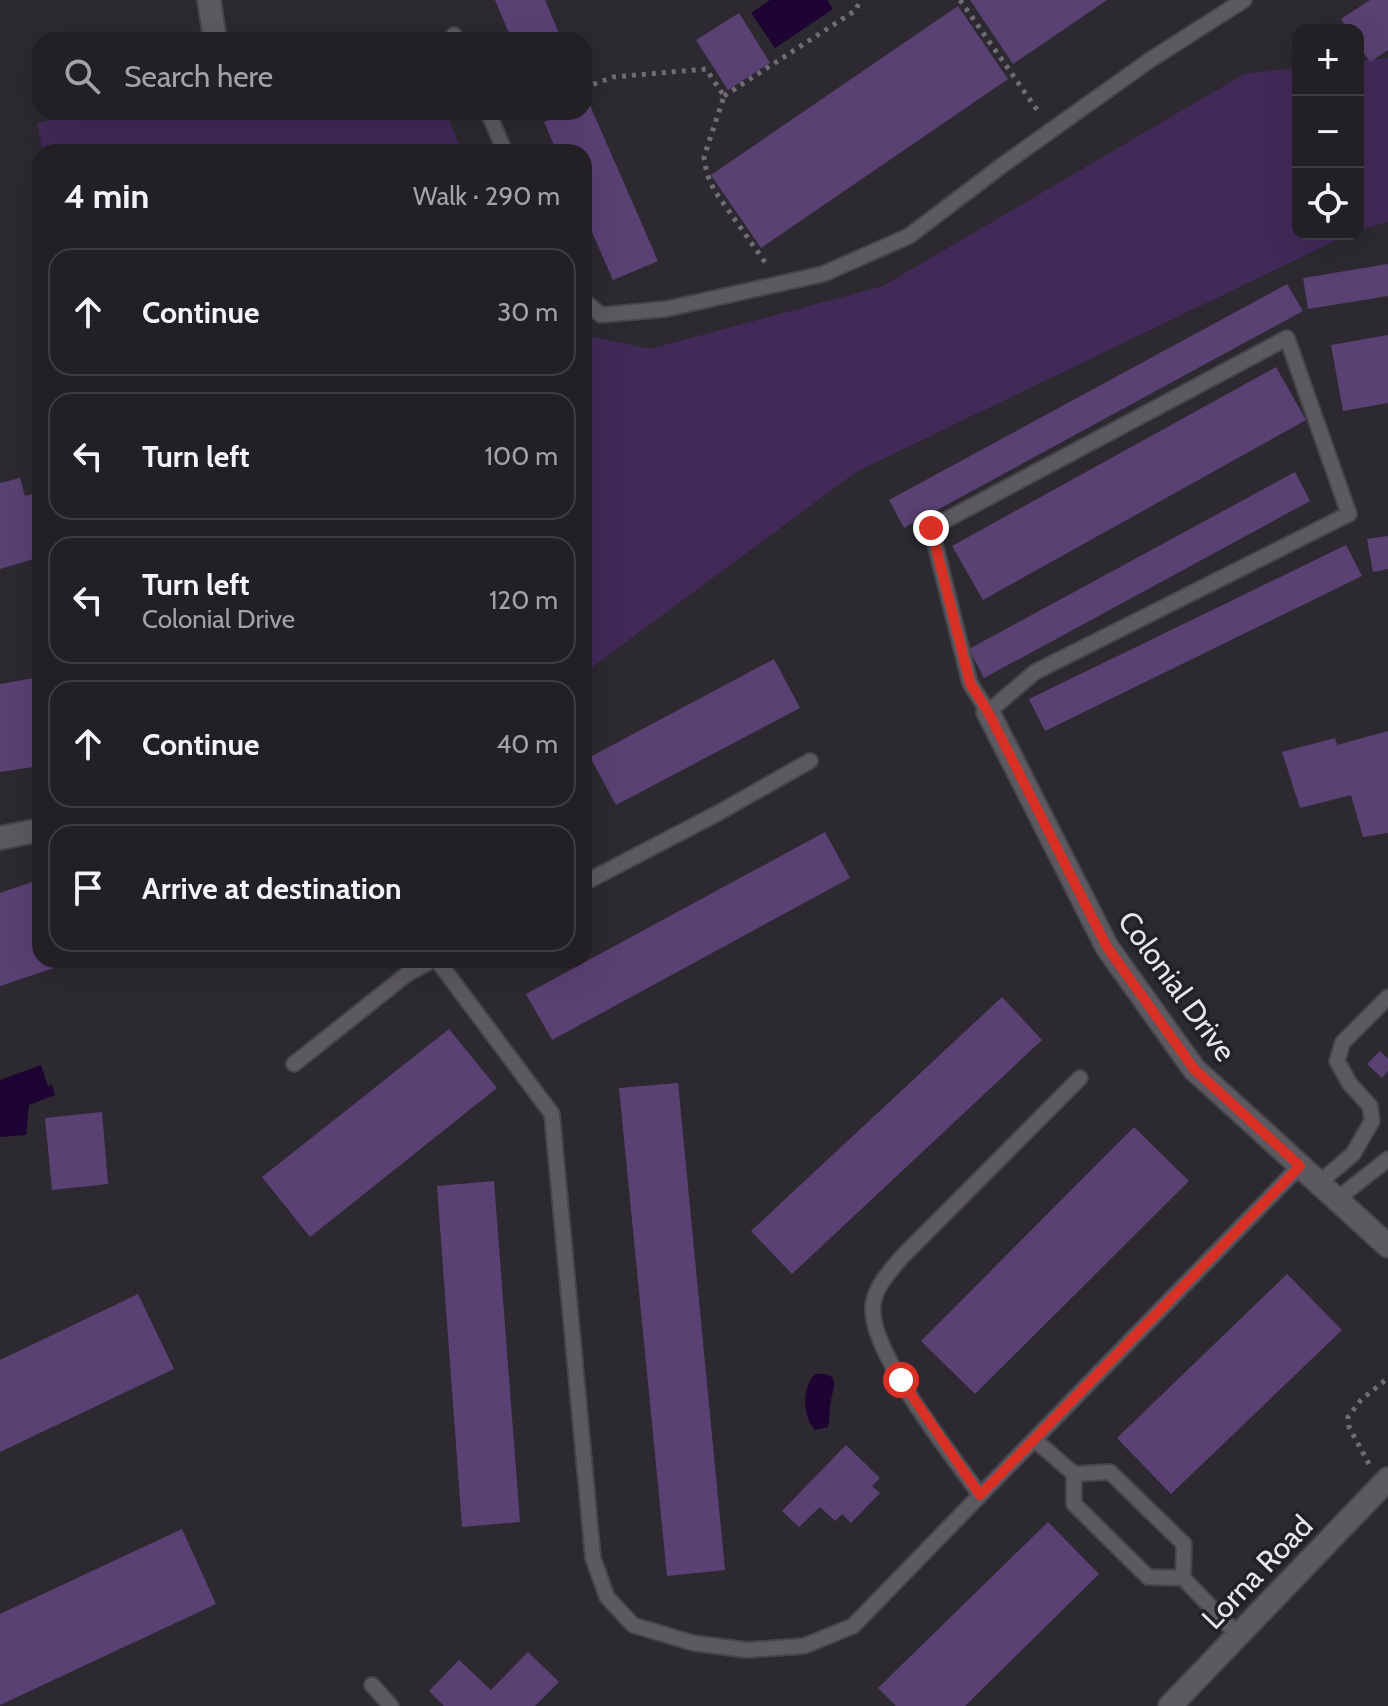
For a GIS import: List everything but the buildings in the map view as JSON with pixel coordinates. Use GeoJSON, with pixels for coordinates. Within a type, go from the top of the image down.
{"type":"FeatureCollection","features":[{"type":"Feature","properties":{"kind":"street"},"geometry":{"type":"LineString","coordinates":[[209,0],[214,32]]}},
{"type":"Feature","properties":{"kind":"street","name":"Colonial Drive"},"geometry":{"type":"LineString","coordinates":[[988,712],[1107,947],[1194,1069],[1388,1245]]}},
{"type":"Feature","properties":{"kind":"street"},"geometry":{"type":"LineString","coordinates":[[0,838],[32,832]]}},
{"type":"Feature","properties":{"kind":"street","name":"Lorna Road"},"geometry":{"type":"LineString","coordinates":[[1170,1706],[1385,1482]]}},
{"type":"Feature","properties":{"kind":"lane"},"geometry":{"type":"LineString","coordinates":[[592,308],[601,315],[666,309],[823,274],[909,236],[1150,60],[1244,0]]}},
{"type":"Feature","properties":{"kind":"lane"},"geometry":{"type":"LineString","coordinates":[[491,120],[502,144]]}},
{"type":"Feature","properties":{"kind":"lane"},"geometry":{"type":"LineString","coordinates":[[1287,338],[1349,514],[1035,672],[988,712],[970,683],[931,528],[1287,338]]}},
{"type":"Feature","properties":{"kind":"lane"},"geometry":{"type":"LineString","coordinates":[[592,879],[810,761]]}},
{"type":"Feature","properties":{"kind":"lane"},"geometry":{"type":"LineString","coordinates":[[294,1064],[407,974],[419,968]]}},
{"type":"Feature","properties":{"kind":"lane"},"geometry":{"type":"LineString","coordinates":[[441,968],[552,1114],[593,1558],[607,1597],[633,1625],[693,1643],[747,1650],[804,1646],[853,1626],[1300,1166]]}},
{"type":"Feature","properties":{"kind":"lane"},"geometry":{"type":"LineString","coordinates":[[1319,1183],[1353,1154],[1372,1121],[1370,1106],[1350,1084],[1337,1061],[1343,1042],[1388,997]]}},
{"type":"Feature","properties":{"kind":"lane"},"geometry":{"type":"LineString","coordinates":[[980,1495],[901,1380],[880,1341],[873,1312],[878,1287],[900,1259],[1080,1078]]}},
{"type":"Feature","properties":{"kind":"lane"},"geometry":{"type":"LineString","coordinates":[[1337,1199],[1388,1159]]}},
{"type":"Feature","properties":{"kind":"lane"},"geometry":{"type":"LineString","coordinates":[[1035,1440],[1074,1474],[1110,1472],[1184,1544],[1183,1578]]}},
{"type":"Feature","properties":{"kind":"lane"},"geometry":{"type":"LineString","coordinates":[[1074,1474],[1074,1504],[1148,1577],[1183,1578],[1238,1635]]}},
{"type":"Feature","properties":{"kind":"lane"},"geometry":{"type":"LineString","coordinates":[[372,1685],[391,1706]]}},
{"type":"Feature","properties":{"kind":"path"},"geometry":{"type":"LineString","coordinates":[[780,283],[714,190],[704,157],[724,96],[856,10],[860,0]]}},
{"type":"Feature","properties":{"kind":"path"},"geometry":{"type":"LineString","coordinates":[[960,0],[1052,130]]}},
{"type":"Feature","properties":{"kind":"path"},"geometry":{"type":"LineString","coordinates":[[592,85],[613,77],[706,69],[724,96]]}},
{"type":"Feature","properties":{"kind":"path"},"geometry":{"type":"LineString","coordinates":[[1385,1482],[1355,1440],[1348,1417],[1361,1400],[1388,1378]]}},
{"type":"Feature","properties":{"kind":"shaded area"},"geometry":{"type":"Polygon","coordinates":[[[770,0],[827,0],[833,9],[775,48],[751,13],[770,0]]]}},
{"type":"Feature","properties":{"kind":"shaded area"},"geometry":{"type":"Polygon","coordinates":[[[1388,58],[1388,222],[1364,228],[1364,96],[1364,60],[1388,58]]]}},
{"type":"Feature","properties":{"kind":"shaded area"},"geometry":{"type":"Polygon","coordinates":[[[1292,69],[1292,240],[1337,240],[856,472],[592,667],[592,337],[650,349],[883,286],[1244,74],[1292,69]]]}},
{"type":"Feature","properties":{"kind":"shaded area"},"geometry":{"type":"Polygon","coordinates":[[[50,120],[449,120],[459,144],[41,144],[37,123],[50,120]]]}},
{"type":"Feature","properties":{"kind":"shaded area"},"geometry":{"type":"Polygon","coordinates":[[[41,1065],[48,1086],[52,1085],[55,1095],[29,1105],[26,1135],[0,1137],[0,1080],[41,1065]]]}},
{"type":"Feature","properties":{"kind":"shaded area"},"geometry":{"type":"Polygon","coordinates":[[[815,1374],[830,1376],[834,1384],[828,1427],[815,1430],[808,1418],[805,1402],[808,1386],[815,1374]]]}},
{"type":"Feature","properties":{"kind":"route"},"geometry":{"type":"LineString","coordinates":[[901,1380],[980,1495],[1300,1166],[1194,1069],[1107,947],[988,712],[970,683],[931,528]]}}]}
